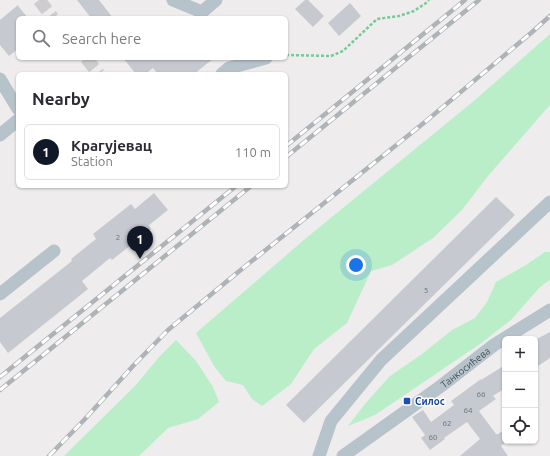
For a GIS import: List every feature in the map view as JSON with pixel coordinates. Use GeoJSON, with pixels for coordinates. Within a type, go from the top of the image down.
{"type":"FeatureCollection","features":[{"type":"Feature","properties":{"kind":"street"},"geometry":{"type":"LineString","coordinates":[[173,0],[202,12],[216,0]]}},
{"type":"Feature","properties":{"kind":"street"},"geometry":{"type":"LineString","coordinates":[[224,72],[229,68],[259,60]]}},
{"type":"Feature","properties":{"kind":"street"},"geometry":{"type":"LineString","coordinates":[[0,79],[16,105]]}},
{"type":"Feature","properties":{"kind":"street"},"geometry":{"type":"LineString","coordinates":[[0,135],[16,122]]}},
{"type":"Feature","properties":{"kind":"street"},"geometry":{"type":"LineString","coordinates":[[319,456],[332,421],[381,360],[550,202]]}},
{"type":"Feature","properties":{"kind":"street"},"geometry":{"type":"LineString","coordinates":[[0,294],[54,251]]}},
{"type":"Feature","properties":{"kind":"street","name":"Танкосићева"},"geometry":{"type":"LineString","coordinates":[[343,456],[441,386],[494,344],[550,310]]}},
{"type":"Feature","properties":{"kind":"path"},"geometry":{"type":"LineString","coordinates":[[288,55],[331,56],[343,51],[377,19],[399,16],[414,11],[429,0]]}},
{"type":"Feature","properties":{"kind":"green space"},"geometry":{"type":"Polygon","coordinates":[[[550,34],[550,105],[488,176],[462,210],[433,238],[392,265],[371,271],[347,323],[314,349],[291,384],[262,406],[252,399],[243,385],[226,381],[214,366],[196,333],[305,239],[475,100],[550,34]]]}},
{"type":"Feature","properties":{"kind":"green space"},"geometry":{"type":"Polygon","coordinates":[[[545,252],[550,252],[550,280],[540,287],[511,320],[480,344],[375,415],[348,426],[390,376],[422,354],[452,330],[475,318],[487,302],[496,282],[545,252]]]}},
{"type":"Feature","properties":{"kind":"green space"},"geometry":{"type":"Polygon","coordinates":[[[176,340],[196,361],[213,387],[219,402],[198,419],[168,428],[139,456],[64,456],[136,385],[159,357],[176,340]]]}},
{"type":"Feature","properties":{"kind":"building"},"geometry":{"type":"Polygon","coordinates":[[[77,0],[99,0],[111,16],[89,16],[77,0]]]}},
{"type":"Feature","properties":{"kind":"building"},"geometry":{"type":"Polygon","coordinates":[[[305,0],[308,0],[324,16],[313,27],[295,9],[305,0]]]}},
{"type":"Feature","properties":{"kind":"building"},"geometry":{"type":"Polygon","coordinates":[[[350,3],[361,16],[339,36],[328,23],[350,3]]]}},
{"type":"Feature","properties":{"kind":"building"},"geometry":{"type":"Polygon","coordinates":[[[18,5],[26,16],[16,16],[16,51],[9,56],[0,45],[0,20],[18,5]]]}},
{"type":"Feature","properties":{"kind":"building"},"geometry":{"type":"Polygon","coordinates":[[[125,60],[212,60],[196,72],[156,72],[153,68],[148,72],[134,72],[125,60]]]}},
{"type":"Feature","properties":{"kind":"building"},"geometry":{"type":"Polygon","coordinates":[[[154,193],[168,210],[149,225],[151,229],[112,260],[110,258],[82,281],[88,289],[8,353],[0,342],[0,318],[72,261],[71,259],[96,239],[93,234],[131,204],[135,209],[154,193]]]}},
{"type":"Feature","properties":{"kind":"building"},"geometry":{"type":"Polygon","coordinates":[[[496,197],[515,215],[304,423],[286,405],[496,197]]]}},
{"type":"Feature","properties":{"kind":"building"},"geometry":{"type":"Polygon","coordinates":[[[550,332],[550,358],[538,366],[538,338],[550,332]]]}},
{"type":"Feature","properties":{"kind":"building"},"geometry":{"type":"Polygon","coordinates":[[[502,367],[502,390],[493,396],[496,399],[479,411],[496,434],[502,431],[502,444],[504,444],[501,446],[508,456],[460,456],[480,439],[467,422],[430,450],[421,438],[425,435],[412,417],[423,410],[431,422],[454,405],[451,401],[502,367]]]}},
{"type":"Feature","properties":{"kind":"tunnel"},"geometry":{"type":"LineString","coordinates":[[39,0],[51,16]]}},
{"type":"Feature","properties":{"kind":"tunnel"},"geometry":{"type":"LineString","coordinates":[[88,60],[97,72]]}},
{"type":"Feature","properties":{"kind":"railway"},"geometry":{"type":"LineString","coordinates":[[288,144],[465,0]]}},
{"type":"Feature","properties":{"kind":"railway"},"geometry":{"type":"LineString","coordinates":[[288,155],[479,0]]}},
{"type":"Feature","properties":{"kind":"railway"},"geometry":{"type":"LineString","coordinates":[[49,456],[168,330],[425,122],[550,16]]}},
{"type":"Feature","properties":{"kind":"railway"},"geometry":{"type":"LineString","coordinates":[[0,377],[234,188]]}},
{"type":"Feature","properties":{"kind":"railway"},"geometry":{"type":"LineString","coordinates":[[0,390],[249,188]]}},
{"type":"Feature","properties":{"kind":"place","name":"Крагујевац"},"geometry":{"type":"Point","coordinates":[140,259]}},
{"type":"Feature","properties":{"kind":"place","name":"Силос"},"geometry":{"type":"Point","coordinates":[407,401]}}]}
